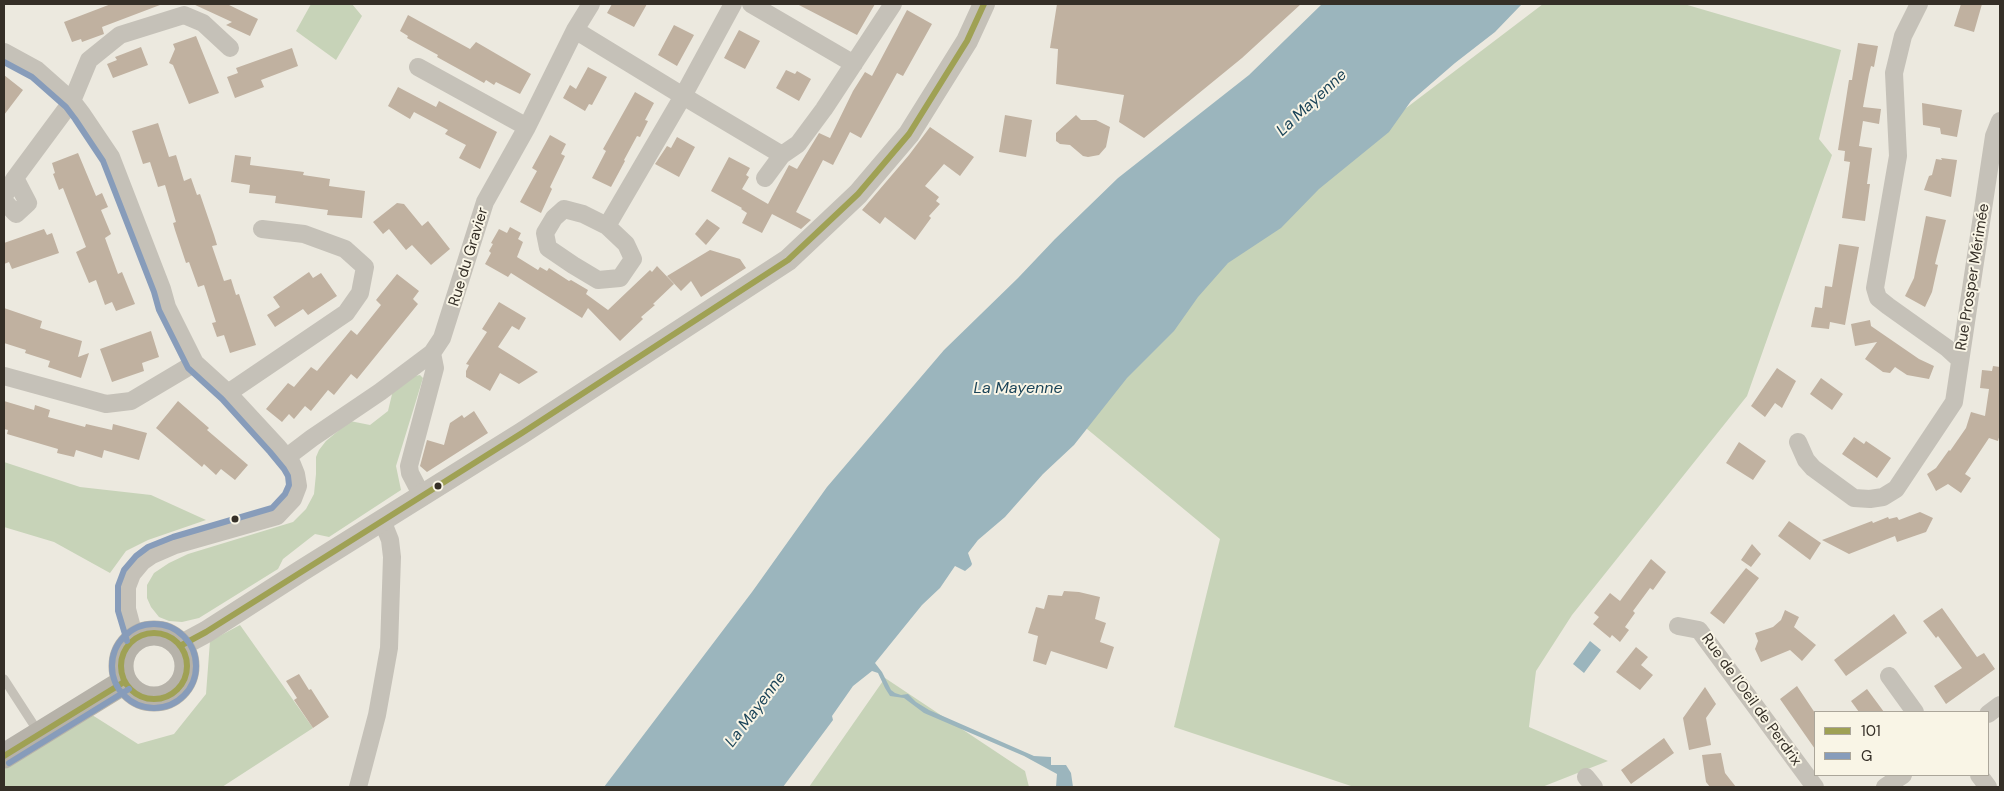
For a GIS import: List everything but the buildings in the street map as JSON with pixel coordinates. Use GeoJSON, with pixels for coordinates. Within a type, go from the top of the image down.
{"type":"FeatureCollection","features":[{"type":"Feature","properties":{"kind":"main road"},"geometry":{"type":"LineString","coordinates":[[154,632],[173,638],[180,646],[186,655],[186,677],[180,687],[172,694],[162,698],[146,698],[131,691],[124,682],[120,663],[123,654],[135,638],[154,632]]}},
{"type":"Feature","properties":{"kind":"main road"},"geometry":{"type":"LineString","coordinates":[[4,756],[124,682]]}},
{"type":"Feature","properties":{"kind":"street","name":"Rue du Gravier"},"geometry":{"type":"LineString","coordinates":[[287,457],[432,353],[442,338],[450,317],[485,202],[527,127],[575,30],[591,4]]}},
{"type":"Feature","properties":{"kind":"street"},"geometry":{"type":"LineString","coordinates":[[607,226],[683,96],[733,4]]}},
{"type":"Feature","properties":{"kind":"street"},"geometry":{"type":"LineString","coordinates":[[751,4],[854,64]]}},
{"type":"Feature","properties":{"kind":"street"},"geometry":{"type":"LineString","coordinates":[[765,178],[782,155],[798,144],[893,4]]}},
{"type":"Feature","properties":{"kind":"street"},"geometry":{"type":"LineString","coordinates":[[180,646],[206,632],[422,496],[701,318],[788,260],[856,196],[909,134],[967,41],[984,4]]}},
{"type":"Feature","properties":{"kind":"street","name":"Rue Prosper Mérimée"},"geometry":{"type":"LineString","coordinates":[[1919,4],[1903,36],[1894,73],[1898,156],[1876,288],[1878,298],[1947,348],[1960,360]]}},
{"type":"Feature","properties":{"kind":"street"},"geometry":{"type":"LineString","coordinates":[[4,196],[15,178],[72,102],[89,60],[120,35],[184,15],[203,23],[230,48]]}},
{"type":"Feature","properties":{"kind":"street"},"geometry":{"type":"LineString","coordinates":[[575,30],[782,155]]}},
{"type":"Feature","properties":{"kind":"street"},"geometry":{"type":"LineString","coordinates":[[4,52],[37,70],[72,102],[111,157],[162,289],[167,307],[195,363],[228,393],[287,457],[296,474],[298,486],[294,499],[277,516],[175,545],[152,555],[142,562],[132,574],[127,587],[127,609],[135,638]]}},
{"type":"Feature","properties":{"kind":"street"},"geometry":{"type":"LineString","coordinates":[[418,67],[527,127]]}},
{"type":"Feature","properties":{"kind":"street","name":"Rue Prosper Mérimée"},"geometry":{"type":"LineString","coordinates":[[1960,360],[1994,136],[2000,121]]}},
{"type":"Feature","properties":{"kind":"street"},"geometry":{"type":"LineString","coordinates":[[4,201],[16,214],[28,203],[15,178]]}},
{"type":"Feature","properties":{"kind":"street"},"geometry":{"type":"LineString","coordinates":[[564,209],[583,214],[607,226],[626,244],[633,259],[620,278],[598,280],[573,266],[548,248],[545,233],[554,218],[564,209]]}},
{"type":"Feature","properties":{"kind":"street"},"geometry":{"type":"LineString","coordinates":[[228,393],[346,313],[360,293],[365,267],[345,249],[304,234],[262,230]]}},
{"type":"Feature","properties":{"kind":"street"},"geometry":{"type":"LineString","coordinates":[[422,496],[410,473],[409,466],[435,368],[432,353]]}},
{"type":"Feature","properties":{"kind":"street"},"geometry":{"type":"LineString","coordinates":[[1798,442],[1806,460],[1813,468],[1854,498],[1870,500],[1883,497],[1896,489],[1954,402],[1960,360]]}},
{"type":"Feature","properties":{"kind":"street"},"geometry":{"type":"LineString","coordinates":[[4,376],[106,404],[131,401],[195,363]]}},
{"type":"Feature","properties":{"kind":"street"},"geometry":{"type":"LineString","coordinates":[[358,787],[376,715],[388,648],[392,557],[390,540],[382,520]]}},
{"type":"Feature","properties":{"kind":"street","name":"Rue de l'Oeil de Perdrix"},"geometry":{"type":"LineString","coordinates":[[1678,626],[1699,630],[1815,787]]}},
{"type":"Feature","properties":{"kind":"street"},"geometry":{"type":"LineString","coordinates":[[1889,676],[1914,711]]}},
{"type":"Feature","properties":{"kind":"street"},"geometry":{"type":"LineString","coordinates":[[1989,713],[2000,705]]}},
{"type":"Feature","properties":{"kind":"street"},"geometry":{"type":"LineString","coordinates":[[1886,787],[1902,776]]}},
{"type":"Feature","properties":{"kind":"street"},"geometry":{"type":"LineString","coordinates":[[1980,776],[1988,787]]}},
{"type":"Feature","properties":{"kind":"lane"},"geometry":{"type":"LineString","coordinates":[[4,679],[39,733]]}},
{"type":"Feature","properties":{"kind":"green space"},"geometry":{"type":"Polygon","coordinates":[[[311,4],[352,4],[362,16],[336,60],[296,31],[311,4]]]}},
{"type":"Feature","properties":{"kind":"green space"},"geometry":{"type":"Polygon","coordinates":[[[1543,4],[1684,4],[1841,50],[1819,139],[1832,155],[1747,396],[1572,615],[1536,671],[1529,727],[1608,761],[1542,787],[1354,787],[1174,727],[1220,539],[1075,419],[1239,235],[1543,4]]]}},
{"type":"Feature","properties":{"kind":"green space"},"geometry":{"type":"Polygon","coordinates":[[[420,375],[423,378],[396,466],[401,490],[329,537],[315,534],[283,559],[278,569],[199,618],[182,622],[169,621],[159,617],[147,598],[147,585],[154,573],[188,554],[293,522],[306,509],[314,494],[316,457],[326,441],[350,421],[370,425],[388,411],[393,390],[415,376],[420,375]]]}},
{"type":"Feature","properties":{"kind":"green space"},"geometry":{"type":"Polygon","coordinates":[[[4,462],[80,487],[151,495],[206,520],[148,540],[126,551],[110,573],[54,542],[4,527],[4,462]]]}},
{"type":"Feature","properties":{"kind":"green space"},"geometry":{"type":"Polygon","coordinates":[[[240,625],[313,728],[222,787],[4,787],[4,768],[89,713],[138,744],[174,734],[206,694],[210,641],[240,625]]]}},
{"type":"Feature","properties":{"kind":"green space"},"geometry":{"type":"Polygon","coordinates":[[[885,678],[1025,771],[1029,787],[809,787],[885,678]]]}},
{"type":"Feature","properties":{"kind":"water","name":"La Mayenne"},"geometry":{"type":"Polygon","coordinates":[[[1322,4],[1522,4],[1495,32],[1411,101],[1389,132],[1319,189],[1281,228],[1228,263],[1198,297],[1174,331],[1127,378],[1074,445],[1043,474],[1005,517],[978,540],[968,553],[971,566],[965,571],[955,566],[940,588],[922,605],[875,663],[891,690],[895,693],[901,695],[908,694],[916,702],[929,710],[1034,756],[1051,757],[1051,765],[1066,765],[1071,773],[1073,787],[1056,787],[1057,774],[1024,756],[924,713],[904,698],[890,696],[878,673],[872,671],[853,686],[832,716],[833,720],[783,787],[604,787],[752,592],[827,487],[944,350],[1118,178],[1249,75],[1322,4]]]}},
{"type":"Feature","properties":{"kind":"water"},"geometry":{"type":"Polygon","coordinates":[[[1590,641],[1601,650],[1584,673],[1573,664],[1590,641]]]}},
{"type":"Feature","properties":{"kind":"transit line","name":"101"},"geometry":{"type":"LineString","coordinates":[[180,646],[206,632],[522,433],[788,260],[858,194],[909,134],[967,41],[984,4]]}},
{"type":"Feature","properties":{"kind":"transit line","name":"G"},"geometry":{"type":"LineString","coordinates":[[4,62],[32,77],[66,107],[75,119],[103,161],[154,292],[159,310],[188,368],[222,399],[270,452],[288,476],[289,485],[285,494],[272,508],[173,537],[148,547],[136,556],[124,570],[118,586],[118,611],[127,641]]}},
{"type":"Feature","properties":{"kind":"transit line","name":"G"},"geometry":{"type":"LineString","coordinates":[[154,624],[170,627],[184,636],[193,650],[196,666],[193,682],[184,696],[170,705],[154,708],[138,705],[124,696],[115,682],[112,666],[115,650],[124,636],[138,627],[154,624]]}},
{"type":"Feature","properties":{"kind":"transit line","name":"101"},"geometry":{"type":"LineString","coordinates":[[148,633],[160,633],[172,638],[182,648],[187,660],[187,666],[185,679],[172,694],[160,699],[148,699],[136,694],[126,684],[121,672],[121,660],[126,648],[136,638],[148,633]]}},
{"type":"Feature","properties":{"kind":"transit line","name":"101"},"geometry":{"type":"LineString","coordinates":[[4,756],[124,682]]}},
{"type":"Feature","properties":{"kind":"transit line","name":"G"},"geometry":{"type":"LineString","coordinates":[[9,763],[129,689]]}}]}
